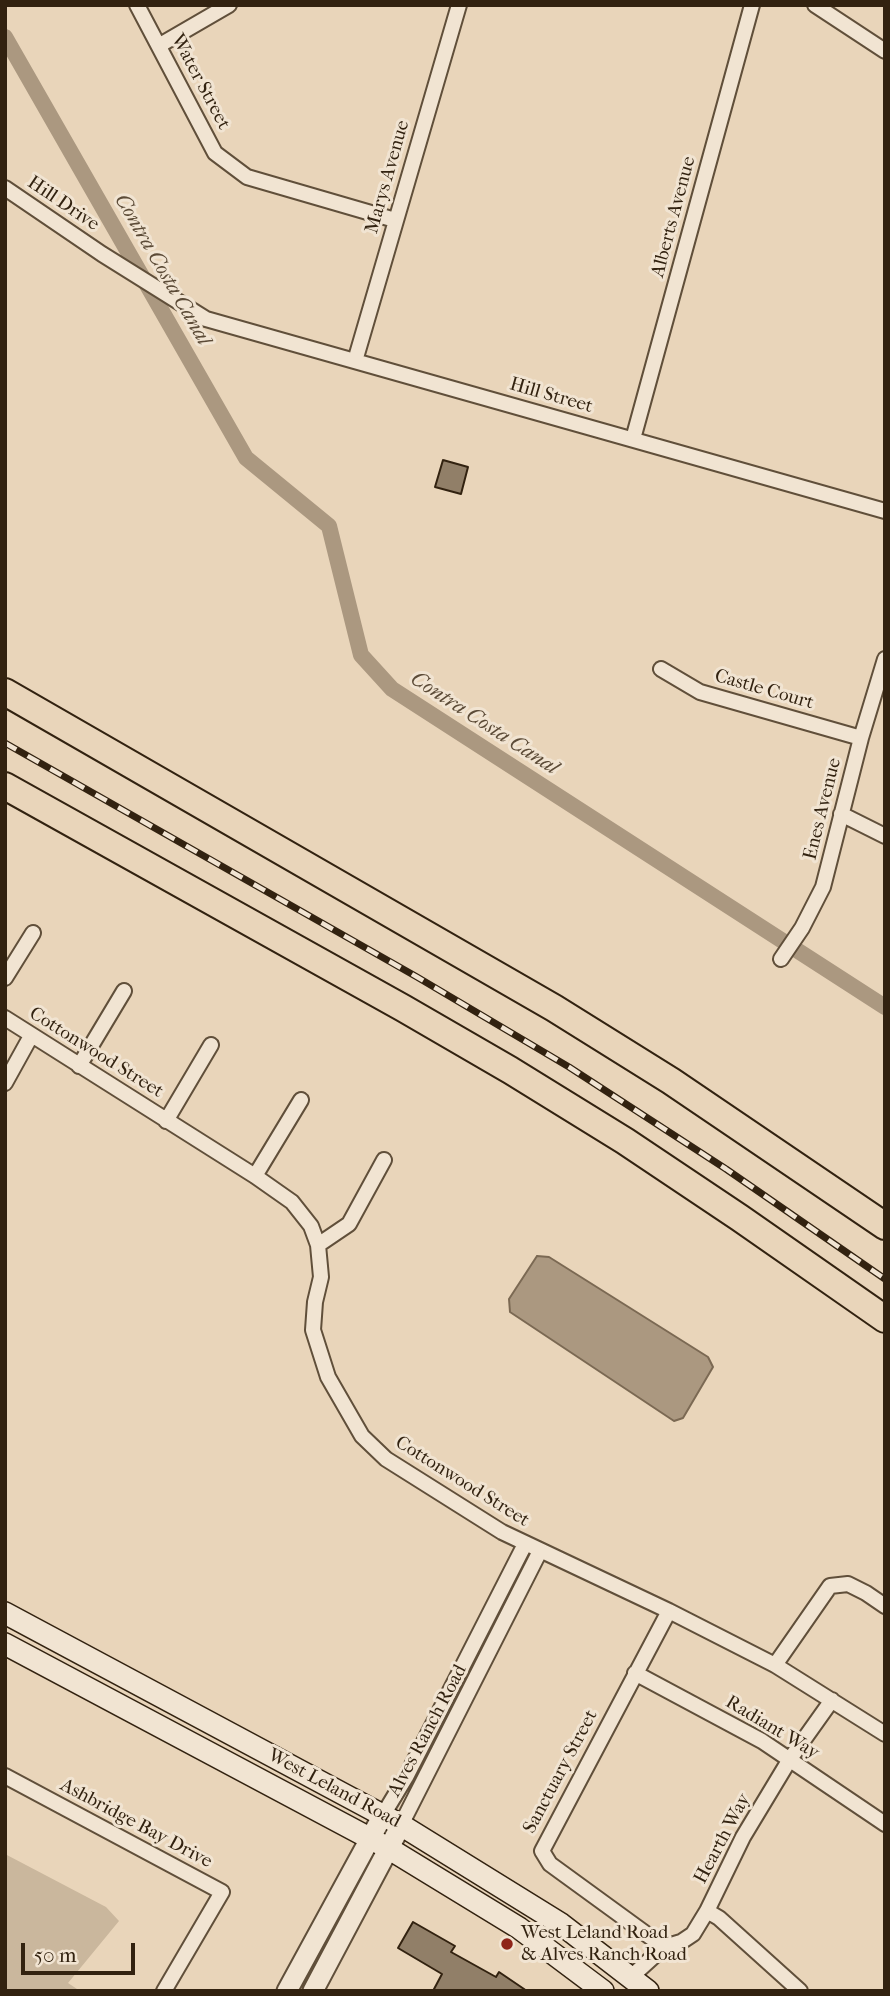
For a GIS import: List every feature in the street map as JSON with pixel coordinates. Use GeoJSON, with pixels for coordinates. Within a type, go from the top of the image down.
{"type":"FeatureCollection","features":[{"type":"Feature","properties":{"kind":"highway"},"geometry":{"type":"LineString","coordinates":[[5,692],[554,1008],[671,1081],[885,1226]]}},
{"type":"Feature","properties":{"kind":"highway"},"geometry":{"type":"LineString","coordinates":[[5,786],[510,1070],[682,1179],[885,1319]]}},
{"type":"Feature","properties":{"kind":"main road","name":"West Leland Road"},"geometry":{"type":"LineString","coordinates":[[5,1613],[401,1825],[561,1924],[648,1991]]}},
{"type":"Feature","properties":{"kind":"main road","name":"West Leland Road"},"geometry":{"type":"LineString","coordinates":[[5,1644],[388,1848],[519,1928],[603,1991]]}},
{"type":"Feature","properties":{"kind":"street","name":"Water Street"},"geometry":{"type":"LineString","coordinates":[[137,5],[215,153],[247,177],[396,220]]}},
{"type":"Feature","properties":{"kind":"street"},"geometry":{"type":"LineString","coordinates":[[160,45],[229,5]]}},
{"type":"Feature","properties":{"kind":"street","name":"Marys Avenue"},"geometry":{"type":"LineString","coordinates":[[355,361],[459,5]]}},
{"type":"Feature","properties":{"kind":"street","name":"Alberts Avenue"},"geometry":{"type":"LineString","coordinates":[[633,439],[752,5]]}},
{"type":"Feature","properties":{"kind":"street"},"geometry":{"type":"LineString","coordinates":[[815,5],[885,51]]}},
{"type":"Feature","properties":{"kind":"street","name":"Hill Drive"},"geometry":{"type":"LineString","coordinates":[[5,188],[102,254],[206,319]]}},
{"type":"Feature","properties":{"kind":"street","name":"Hill Street"},"geometry":{"type":"LineString","coordinates":[[206,319],[885,511]]}},
{"type":"Feature","properties":{"kind":"street","name":"Enes Avenue"},"geometry":{"type":"LineString","coordinates":[[781,959],[802,928],[823,887],[861,738],[885,659]]}},
{"type":"Feature","properties":{"kind":"street","name":"Castle Court"},"geometry":{"type":"LineString","coordinates":[[661,669],[700,692],[861,738]]}},
{"type":"Feature","properties":{"kind":"street"},"geometry":{"type":"LineString","coordinates":[[841,814],[885,836]]}},
{"type":"Feature","properties":{"kind":"street"},"geometry":{"type":"LineString","coordinates":[[5,978],[33,933]]}},
{"type":"Feature","properties":{"kind":"street"},"geometry":{"type":"LineString","coordinates":[[79,1066],[124,991]]}},
{"type":"Feature","properties":{"kind":"street","name":"Cottonwood Street"},"geometry":{"type":"LineString","coordinates":[[5,1018],[292,1202],[311,1226],[318,1245],[321,1277],[313,1330],[328,1377],[362,1436],[386,1459],[525,1544],[669,1611],[775,1665],[885,1734]]}},
{"type":"Feature","properties":{"kind":"street"},"geometry":{"type":"LineString","coordinates":[[5,1083],[31,1036]]}},
{"type":"Feature","properties":{"kind":"street"},"geometry":{"type":"LineString","coordinates":[[166,1121],[211,1045]]}},
{"type":"Feature","properties":{"kind":"street"},"geometry":{"type":"LineString","coordinates":[[255,1176],[301,1100]]}},
{"type":"Feature","properties":{"kind":"street"},"geometry":{"type":"LineString","coordinates":[[318,1245],[349,1224],[384,1160]]}},
{"type":"Feature","properties":{"kind":"street","name":"Alves Ranch Road"},"geometry":{"type":"LineString","coordinates":[[287,1991],[368,1838],[406,1777],[525,1544]]}},
{"type":"Feature","properties":{"kind":"street","name":"Alves Ranch Road"},"geometry":{"type":"LineString","coordinates":[[313,1991],[540,1552]]}},
{"type":"Feature","properties":{"kind":"street"},"geometry":{"type":"LineString","coordinates":[[775,1665],[830,1586],[848,1584],[866,1592],[885,1606]]}},
{"type":"Feature","properties":{"kind":"street","name":"Sanctuary Street"},"geometry":{"type":"LineString","coordinates":[[664,1947],[550,1864],[542,1850],[669,1611]]}},
{"type":"Feature","properties":{"kind":"street","name":"Radiant Way"},"geometry":{"type":"LineString","coordinates":[[635,1673],[790,1759],[885,1824]]}},
{"type":"Feature","properties":{"kind":"street","name":"Hearth Way"},"geometry":{"type":"LineString","coordinates":[[631,1977],[664,1947],[681,1942],[693,1934],[743,1837],[790,1759],[832,1700]]}},
{"type":"Feature","properties":{"kind":"street","name":"Ashbridge Bay Drive"},"geometry":{"type":"LineString","coordinates":[[5,1776],[222,1892],[164,1991]]}},
{"type":"Feature","properties":{"kind":"street"},"geometry":{"type":"LineString","coordinates":[[707,1911],[719,1918],[800,1991]]}},
{"type":"Feature","properties":{"kind":"shaded area"},"geometry":{"type":"Polygon","coordinates":[[[537,1256],[549,1257],[708,1357],[713,1367],[683,1418],[674,1421],[510,1312],[509,1299],[537,1256]]]}},
{"type":"Feature","properties":{"kind":"shaded area"},"geometry":{"type":"Polygon","coordinates":[[[5,1854],[106,1907],[119,1921],[68,1983],[80,1991],[5,1991],[5,1854]]]}},
{"type":"Feature","properties":{"kind":"building"},"geometry":{"type":"Polygon","coordinates":[[[443,460],[468,467],[461,494],[435,487],[443,460]]]}},
{"type":"Feature","properties":{"kind":"building"},"geometry":{"type":"Polygon","coordinates":[[[413,1922],[455,1946],[451,1952],[496,1977],[499,1972],[527,1991],[433,1991],[442,1974],[398,1948],[413,1922]]]}},
{"type":"Feature","properties":{"kind":"waterway","name":"Contra Costa Canal"},"geometry":{"type":"LineString","coordinates":[[5,37],[246,458],[329,526],[361,655],[392,689],[885,1007]]}},
{"type":"Feature","properties":{"kind":"railway"},"geometry":{"type":"LineString","coordinates":[[5,743],[417,977],[569,1067],[726,1169],[885,1279]]}},
{"type":"Feature","properties":{"kind":"place","name":"West Leland Road & Alves Ranch Road"},"geometry":{"type":"Point","coordinates":[507,1944]}}]}
